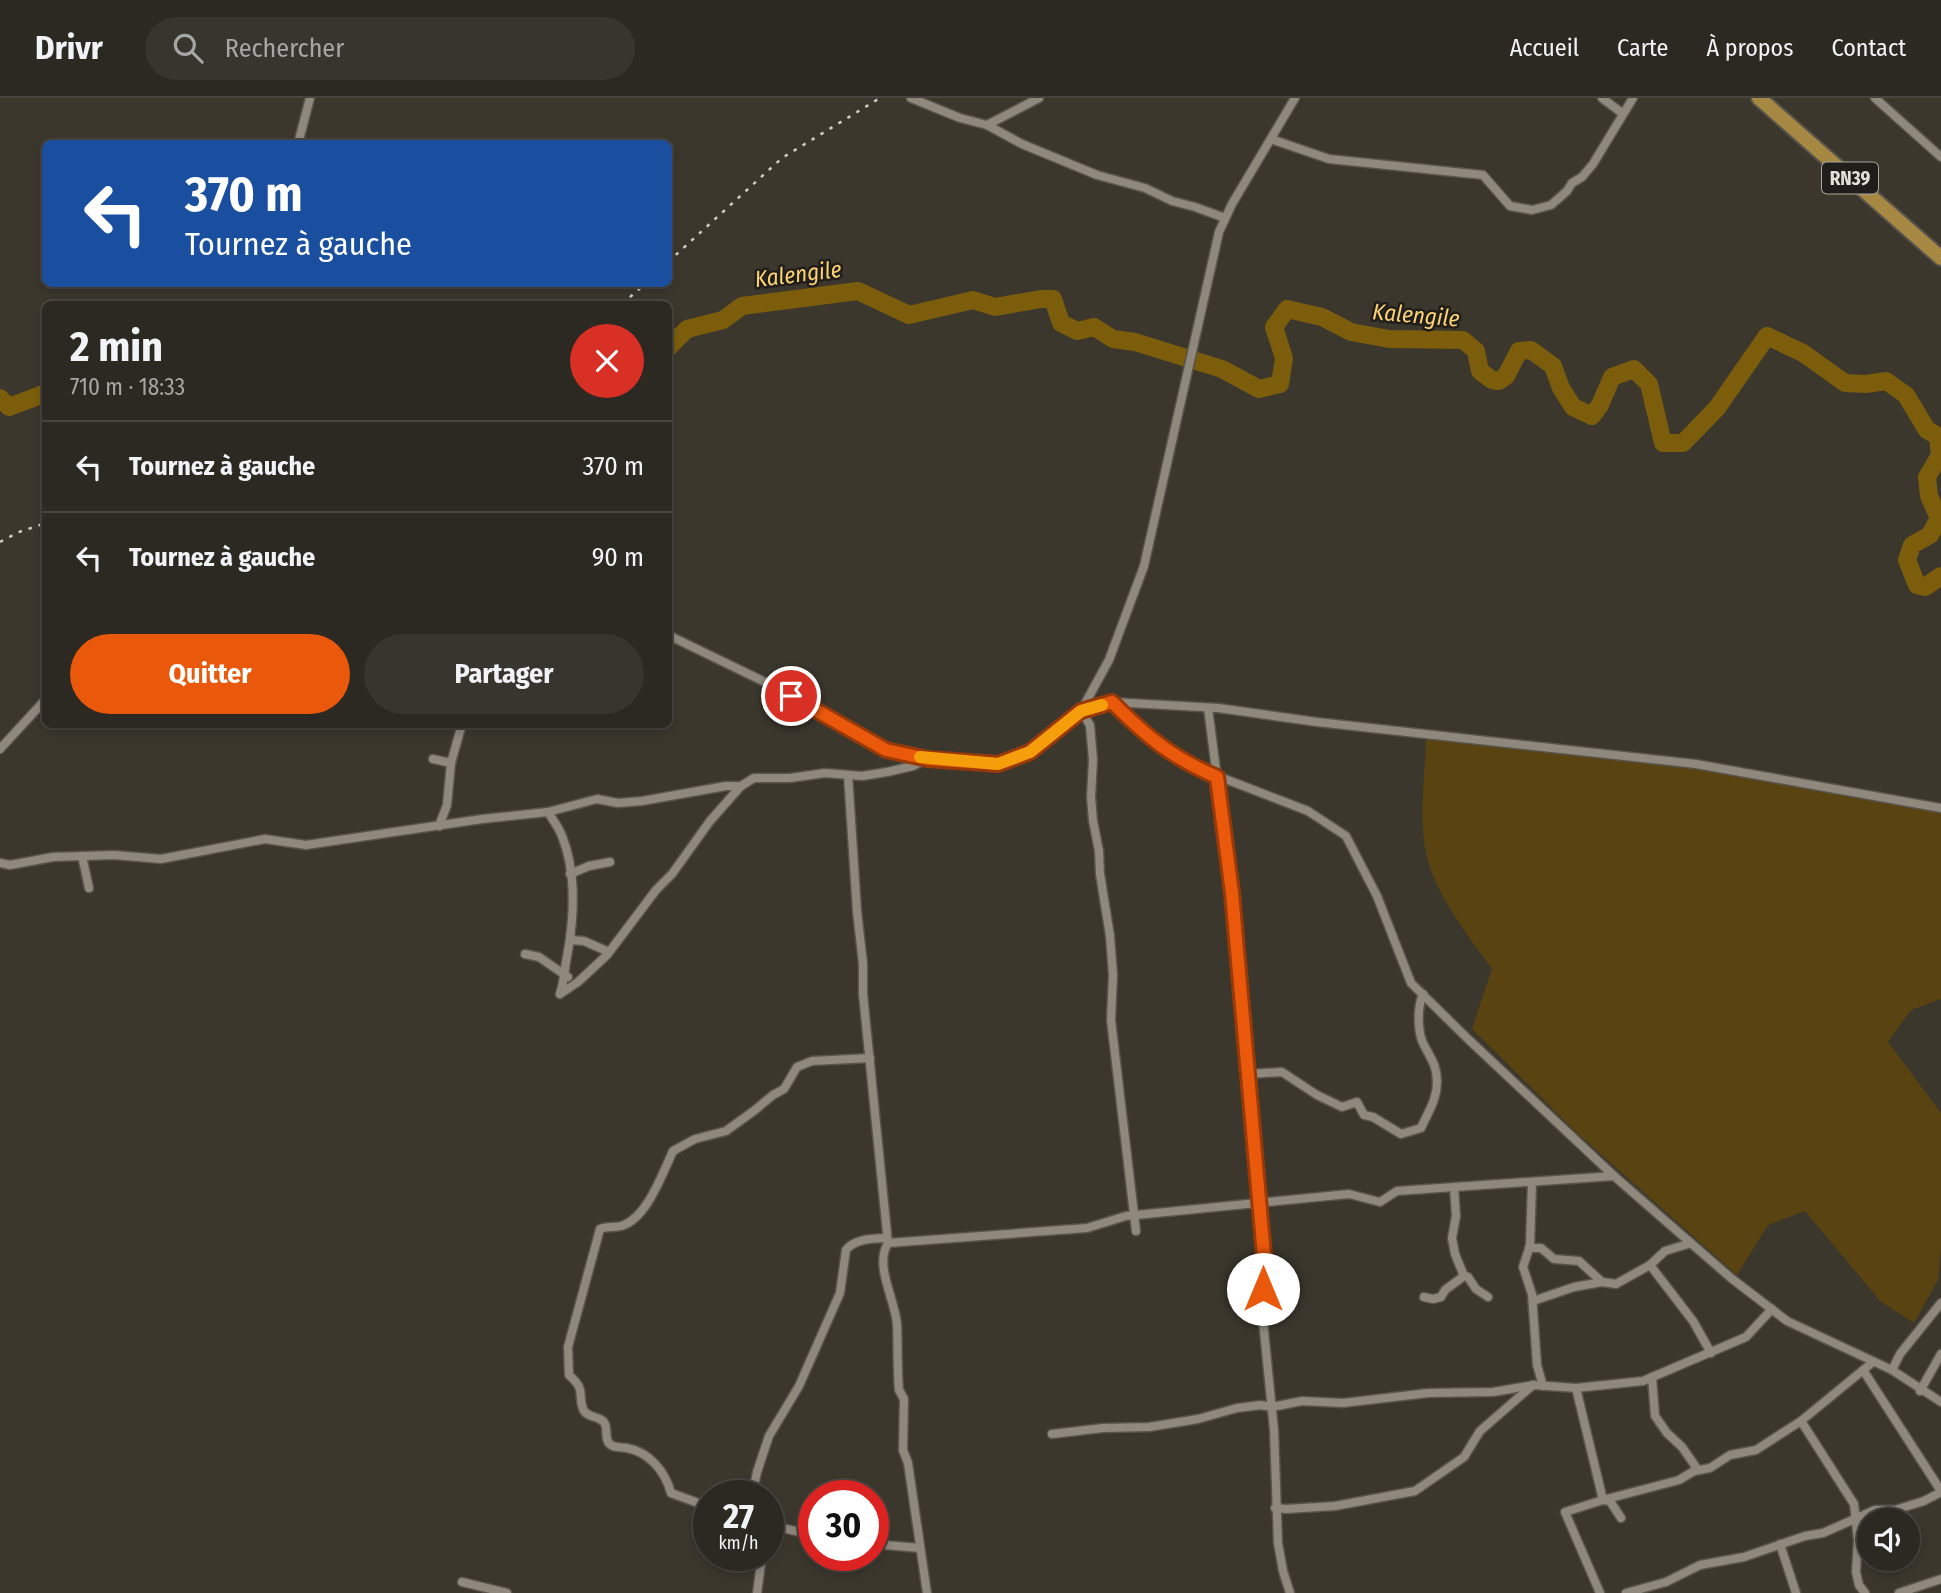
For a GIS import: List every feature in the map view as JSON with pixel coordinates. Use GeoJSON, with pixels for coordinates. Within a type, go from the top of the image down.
{"type":"FeatureCollection","features":[{"type":"Feature","properties":{"kind":"highway","name":"RN39"},"geometry":{"type":"LineString","coordinates":[[1759,98],[1941,258]]}},
{"type":"Feature","properties":{"kind":"street"},"geometry":{"type":"LineString","coordinates":[[299,140],[310,98]]}},
{"type":"Feature","properties":{"kind":"street"},"geometry":{"type":"LineString","coordinates":[[911,98],[960,118],[987,125],[1023,144],[1097,175],[1145,188],[1172,201],[1225,218]]}},
{"type":"Feature","properties":{"kind":"street"},"geometry":{"type":"LineString","coordinates":[[987,125],[1039,98]]}},
{"type":"Feature","properties":{"kind":"street"},"geometry":{"type":"LineString","coordinates":[[672,637],[767,683],[886,750],[928,759],[998,764],[1030,752],[1081,711],[1109,660],[1144,566],[1219,232],[1295,98]]}},
{"type":"Feature","properties":{"kind":"street"},"geometry":{"type":"LineString","coordinates":[[1602,98],[1622,113]]}},
{"type":"Feature","properties":{"kind":"street"},"geometry":{"type":"LineString","coordinates":[[1271,139],[1329,159],[1483,176],[1510,206],[1532,211],[1551,205],[1572,183],[1582,177],[1599,155],[1633,98]]}},
{"type":"Feature","properties":{"kind":"street"},"geometry":{"type":"LineString","coordinates":[[1875,98],[1941,157]]}},
{"type":"Feature","properties":{"kind":"street"},"geometry":{"type":"LineString","coordinates":[[1081,711],[1112,702],[1208,708],[1696,764],[1941,808]]}},
{"type":"Feature","properties":{"kind":"street"},"geometry":{"type":"LineString","coordinates":[[1112,702],[1149,738],[1189,765],[1308,811],[1346,836],[1377,895],[1411,982],[1614,1176],[1731,1278],[1787,1321],[1892,1370],[1920,1391],[1941,1402]]}},
{"type":"Feature","properties":{"kind":"street"},"geometry":{"type":"LineString","coordinates":[[0,749],[42,703]]}},
{"type":"Feature","properties":{"kind":"street"},"geometry":{"type":"LineString","coordinates":[[1208,708],[1232,893],[1265,1267],[1262,1311],[1272,1408],[1275,1508],[1283,1571],[1290,1593]]}},
{"type":"Feature","properties":{"kind":"street"},"geometry":{"type":"LineString","coordinates":[[1081,711],[1090,725],[1093,821],[1099,850],[1113,975],[1111,1020],[1136,1231]]}},
{"type":"Feature","properties":{"kind":"street"},"geometry":{"type":"LineString","coordinates":[[439,826],[447,805],[451,763],[461,728]]}},
{"type":"Feature","properties":{"kind":"street"},"geometry":{"type":"LineString","coordinates":[[433,758],[451,763]]}},
{"type":"Feature","properties":{"kind":"street"},"geometry":{"type":"LineString","coordinates":[[548,812],[562,837],[573,883],[573,924],[566,976],[560,994],[578,982],[610,952],[656,890],[673,874],[710,821],[741,786],[754,778],[887,772],[913,766],[928,759]]}},
{"type":"Feature","properties":{"kind":"street"},"geometry":{"type":"LineString","coordinates":[[848,775],[887,1241],[883,1262],[897,1322],[899,1390],[904,1399],[903,1450],[908,1464],[927,1593]]}},
{"type":"Feature","properties":{"kind":"street"},"geometry":{"type":"LineString","coordinates":[[0,863],[10,865],[53,858],[114,855],[161,859],[265,839],[306,845],[548,812],[597,799],[618,803],[642,801],[726,786],[741,786]]}},
{"type":"Feature","properties":{"kind":"street"},"geometry":{"type":"LineString","coordinates":[[82,856],[89,888]]}},
{"type":"Feature","properties":{"kind":"street"},"geometry":{"type":"LineString","coordinates":[[570,874],[589,866],[610,862]]}},
{"type":"Feature","properties":{"kind":"street"},"geometry":{"type":"LineString","coordinates":[[573,924],[570,940],[584,941],[610,952]]}},
{"type":"Feature","properties":{"kind":"street"},"geometry":{"type":"LineString","coordinates":[[525,954],[539,957],[578,982]]}},
{"type":"Feature","properties":{"kind":"street"},"geometry":{"type":"LineString","coordinates":[[1248,1074],[1282,1072],[1317,1095],[1342,1107],[1357,1102],[1364,1115],[1401,1134],[1421,1128],[1435,1100],[1437,1084],[1434,1059],[1424,1046],[1419,1030],[1420,1001],[1423,994]]}},
{"type":"Feature","properties":{"kind":"street"},"geometry":{"type":"LineString","coordinates":[[693,1501],[671,1493],[668,1481],[657,1465],[641,1452],[612,1446],[608,1442],[605,1423],[600,1418],[588,1415],[583,1409],[579,1384],[569,1375],[568,1347],[600,1229],[622,1226],[636,1217],[662,1181],[673,1151],[695,1139],[726,1131],[783,1089],[797,1067],[812,1061],[870,1058]]}},
{"type":"Feature","properties":{"kind":"street"},"geometry":{"type":"LineString","coordinates":[[755,1480],[769,1436],[799,1386],[840,1293],[846,1250],[859,1241],[1087,1228],[1134,1215],[1259,1202],[1349,1194],[1380,1202],[1397,1191],[1614,1176]]}},
{"type":"Feature","properties":{"kind":"street"},"geometry":{"type":"LineString","coordinates":[[1532,1183],[1529,1248],[1522,1267],[1533,1301],[1538,1385]]}},
{"type":"Feature","properties":{"kind":"street"},"geometry":{"type":"LineString","coordinates":[[1454,1187],[1456,1216],[1452,1238],[1455,1254],[1464,1276],[1488,1297]]}},
{"type":"Feature","properties":{"kind":"street"},"geometry":{"type":"LineString","coordinates":[[1533,1301],[1574,1287],[1602,1282],[1616,1284],[1650,1265],[1665,1251],[1691,1243]]}},
{"type":"Feature","properties":{"kind":"street"},"geometry":{"type":"LineString","coordinates":[[1529,1248],[1541,1248],[1554,1259],[1579,1261],[1602,1282]]}},
{"type":"Feature","properties":{"kind":"street"},"geometry":{"type":"LineString","coordinates":[[1650,1265],[1693,1321],[1711,1353]]}},
{"type":"Feature","properties":{"kind":"street"},"geometry":{"type":"LineString","coordinates":[[1424,1297],[1441,1297],[1445,1290],[1464,1276]]}},
{"type":"Feature","properties":{"kind":"street"},"geometry":{"type":"LineString","coordinates":[[1892,1370],[1900,1354],[1941,1303]]}},
{"type":"Feature","properties":{"kind":"street"},"geometry":{"type":"LineString","coordinates":[[1052,1434],[1114,1427],[1149,1427],[1198,1419],[1237,1408],[1261,1405],[1272,1408],[1302,1401],[1343,1403],[1428,1393],[1493,1391],[1538,1385],[1576,1388],[1643,1381],[1746,1337],[1772,1309]]}},
{"type":"Feature","properties":{"kind":"street"},"geometry":{"type":"LineString","coordinates":[[1920,1391],[1941,1354]]}},
{"type":"Feature","properties":{"kind":"street"},"geometry":{"type":"LineString","coordinates":[[1600,1593],[1565,1512],[1679,1480],[1698,1470],[1710,1468],[1730,1455],[1756,1450],[1801,1421],[1873,1362]]}},
{"type":"Feature","properties":{"kind":"street"},"geometry":{"type":"LineString","coordinates":[[1626,1593],[1667,1583],[1700,1565],[1744,1557],[1823,1533],[1875,1510],[1895,1510],[1924,1502],[1941,1492],[1863,1370]]}},
{"type":"Feature","properties":{"kind":"street"},"geometry":{"type":"LineString","coordinates":[[1652,1377],[1655,1416],[1698,1470]]}},
{"type":"Feature","properties":{"kind":"street"},"geometry":{"type":"LineString","coordinates":[[1275,1508],[1286,1510],[1335,1506],[1415,1491],[1464,1457],[1480,1431],[1538,1385]]}},
{"type":"Feature","properties":{"kind":"street"},"geometry":{"type":"LineString","coordinates":[[1576,1388],[1603,1500]]}},
{"type":"Feature","properties":{"kind":"street"},"geometry":{"type":"LineString","coordinates":[[1801,1421],[1854,1504],[1858,1541],[1856,1572],[1859,1585],[1865,1593]]}},
{"type":"Feature","properties":{"kind":"street"},"geometry":{"type":"LineString","coordinates":[[1603,1500],[1609,1502],[1620,1518]]}},
{"type":"Feature","properties":{"kind":"street"},"geometry":{"type":"LineString","coordinates":[[1780,1544],[1796,1593]]}},
{"type":"Feature","properties":{"kind":"street"},"geometry":{"type":"LineString","coordinates":[[889,1546],[920,1548]]}},
{"type":"Feature","properties":{"kind":"street"},"geometry":{"type":"LineString","coordinates":[[757,1593],[760,1571]]}},
{"type":"Feature","properties":{"kind":"street"},"geometry":{"type":"LineString","coordinates":[[1899,1593],[1941,1579]]}},
{"type":"Feature","properties":{"kind":"street"},"geometry":{"type":"LineString","coordinates":[[462,1582],[507,1593]]}},
{"type":"Feature","properties":{"kind":"shaded area"},"geometry":{"type":"Polygon","coordinates":[[[1426,739],[1696,769],[1941,812],[1941,999],[1911,1010],[1888,1042],[1941,1113],[1941,1247],[1938,1280],[1914,1323],[1881,1302],[1805,1211],[1768,1225],[1737,1275],[1578,1134],[1472,1029],[1492,969],[1446,901],[1427,858],[1422,814],[1426,739]]]}},
{"type":"Feature","properties":{"kind":"waterway","name":"Kalengile"},"geometry":{"type":"LineString","coordinates":[[672,344],[687,329],[723,320],[742,306],[858,291],[909,315],[973,300],[995,307],[1053,299],[1061,323],[1077,331],[1094,327],[1113,339],[1135,342],[1222,369],[1259,389],[1280,384],[1284,358],[1274,327],[1287,309],[1322,317],[1351,332],[1389,339],[1463,340],[1476,351],[1480,371],[1492,380],[1499,381],[1506,376],[1519,351],[1531,350],[1553,366],[1561,388],[1573,407],[1592,416],[1612,377],[1634,369],[1649,384],[1663,443],[1683,443],[1717,408],[1767,336],[1803,353],[1845,383],[1886,381],[1906,395],[1927,430],[1938,436],[1940,455],[1927,477],[1929,496],[1939,518],[1930,535],[1912,545],[1907,560],[1917,585],[1925,587],[1941,576]]}},
{"type":"Feature","properties":{"kind":"waterway","name":"Kalengile"},"geometry":{"type":"LineString","coordinates":[[0,398],[9,407],[42,395]]}},
{"type":"Feature","properties":{"kind":"railway"},"geometry":{"type":"LineString","coordinates":[[672,258],[782,158],[880,98]]}},
{"type":"Feature","properties":{"kind":"railway"},"geometry":{"type":"LineString","coordinates":[[625,301],[642,287]]}},
{"type":"Feature","properties":{"kind":"railway"},"geometry":{"type":"LineString","coordinates":[[0,542],[42,524]]}},
{"type":"Feature","properties":{"kind":"slow traffic"},"geometry":{"type":"LineString","coordinates":[[920,757],[998,764],[1030,752],[1081,711],[1102,705]]}},
{"type":"Feature","properties":{"kind":"route"},"geometry":{"type":"LineString","coordinates":[[791,696],[886,750],[928,759],[998,764],[1030,752],[1081,711],[1112,702],[1149,738],[1189,765],[1217,777],[1232,893],[1265,1267],[1263,1289]]}}]}
